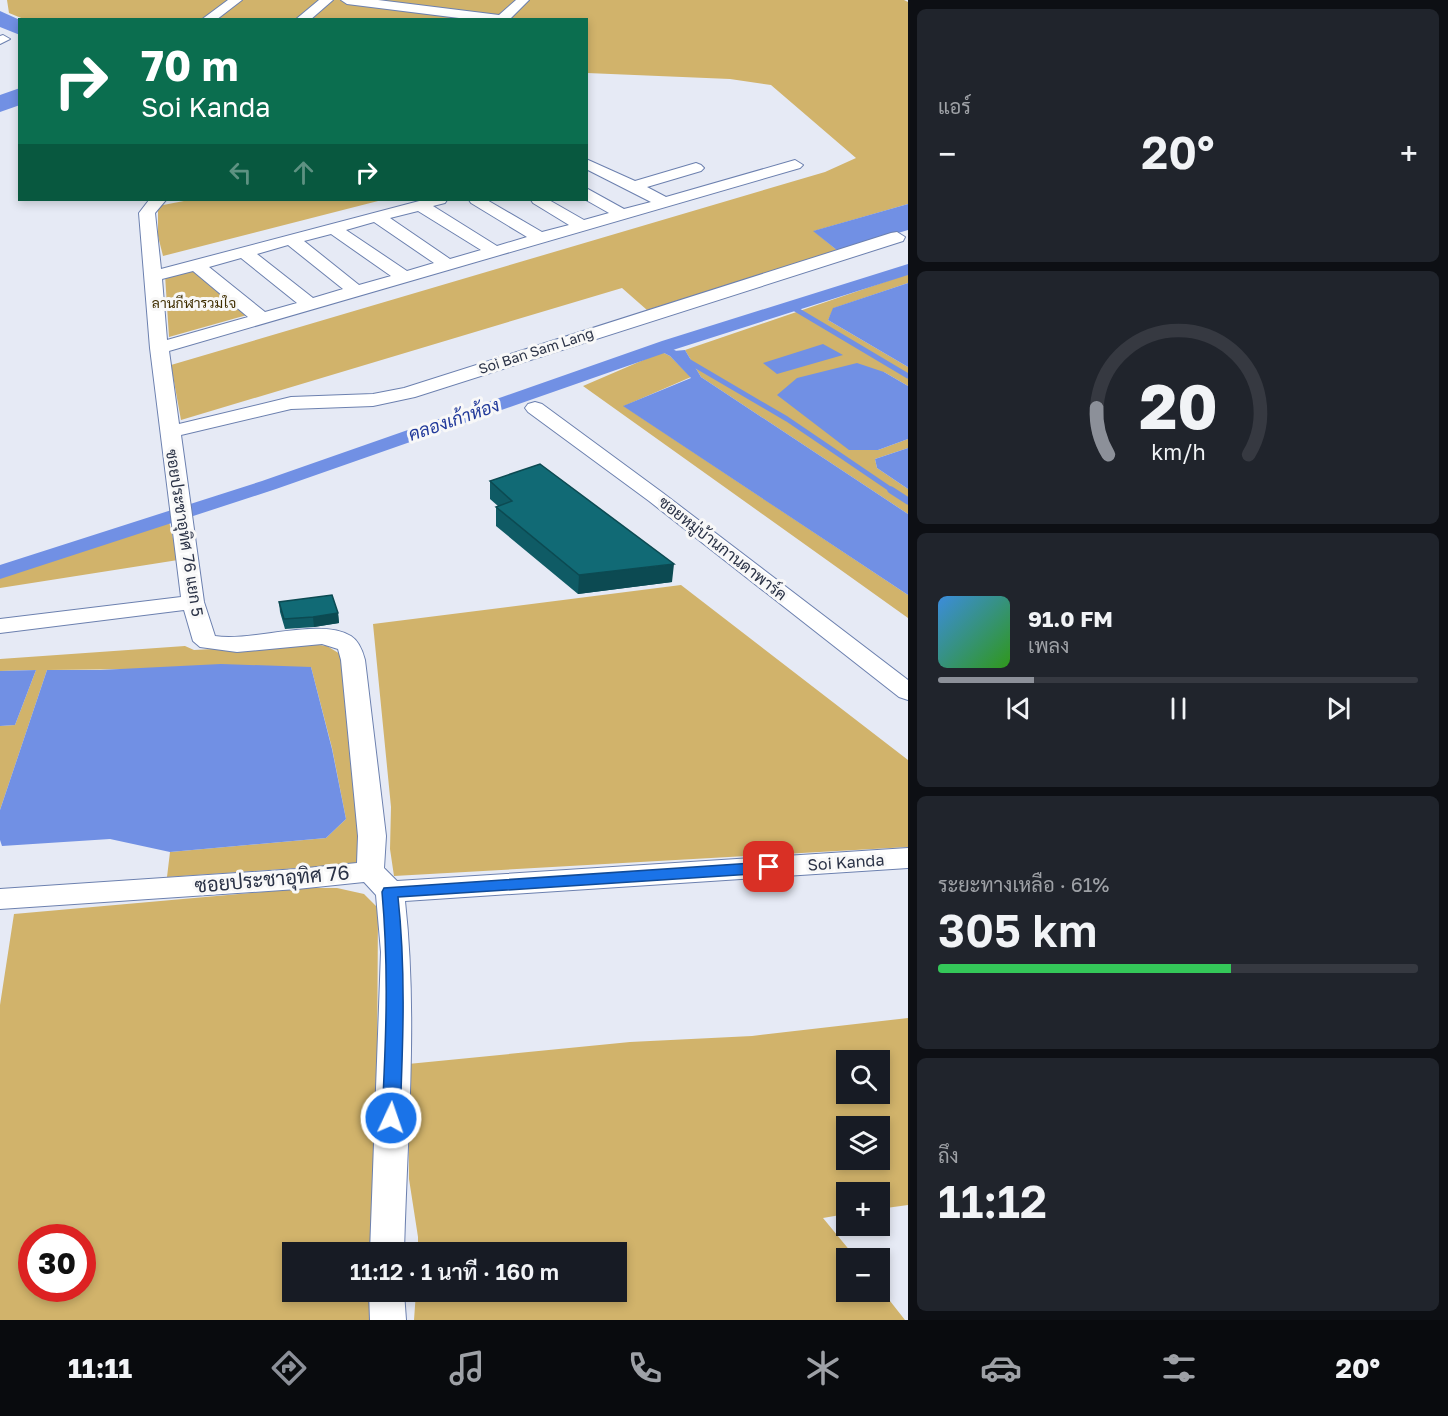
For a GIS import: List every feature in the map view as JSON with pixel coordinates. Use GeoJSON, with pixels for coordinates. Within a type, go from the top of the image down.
{"type":"FeatureCollection","features":[{"type":"Feature","properties":{"kind":"street"},"geometry":{"type":"LineString","coordinates":[[210,18],[236,0]]}},
{"type":"Feature","properties":{"kind":"street"},"geometry":{"type":"LineString","coordinates":[[304,18],[327,0]]}},
{"type":"Feature","properties":{"kind":"street"},"geometry":{"type":"LineString","coordinates":[[347,0],[421,4],[497,18]]}},
{"type":"Feature","properties":{"kind":"street"},"geometry":{"type":"LineString","coordinates":[[503,18],[523,0]]}},
{"type":"Feature","properties":{"kind":"street"},"geometry":{"type":"LineString","coordinates":[[404,18],[421,4]]}},
{"type":"Feature","properties":{"kind":"street"},"geometry":{"type":"LineString","coordinates":[[588,164],[666,203]]}},
{"type":"Feature","properties":{"kind":"street"},"geometry":{"type":"LineString","coordinates":[[159,348],[795,165]]}},
{"type":"Feature","properties":{"kind":"street"},"geometry":{"type":"LineString","coordinates":[[635,186],[696,168]]}},
{"type":"Feature","properties":{"kind":"street"},"geometry":{"type":"LineString","coordinates":[[588,194],[623,215]]}},
{"type":"Feature","properties":{"kind":"street","name":"ซอยประชาอุทิศ 76 แยก 5"},"geometry":{"type":"LineString","coordinates":[[157,201],[147,213],[159,348],[194,602],[205,641],[234,645],[321,636],[341,639],[349,646],[354,660],[372,836],[380,881]]}},
{"type":"Feature","properties":{"kind":"street"},"geometry":{"type":"LineString","coordinates":[[154,276],[435,201]]}},
{"type":"Feature","properties":{"kind":"street"},"geometry":{"type":"LineString","coordinates":[[479,201],[540,238]]}},
{"type":"Feature","properties":{"kind":"street"},"geometry":{"type":"LineString","coordinates":[[540,201],[582,226]]}},
{"type":"Feature","properties":{"kind":"street"},"geometry":{"type":"LineString","coordinates":[[420,205],[494,251]]}},
{"type":"Feature","properties":{"kind":"street"},"geometry":{"type":"LineString","coordinates":[[376,216],[446,264]]}},
{"type":"Feature","properties":{"kind":"street"},"geometry":{"type":"LineString","coordinates":[[333,228],[404,277]]}},
{"type":"Feature","properties":{"kind":"street","name":"Soi Ban Sam Lang"},"geometry":{"type":"LineString","coordinates":[[170,432],[291,403],[373,400],[408,393],[897,237]]}},
{"type":"Feature","properties":{"kind":"street"},"geometry":{"type":"LineString","coordinates":[[291,239],[356,291]]}},
{"type":"Feature","properties":{"kind":"street"},"geometry":{"type":"LineString","coordinates":[[244,252],[310,304]]}},
{"type":"Feature","properties":{"kind":"street"},"geometry":{"type":"LineString","coordinates":[[196,265],[261,318]]}},
{"type":"Feature","properties":{"kind":"street","name":"ซอยหมู่บ้านกานดาพาร์ค"},"geometry":{"type":"LineString","coordinates":[[535,408],[656,497],[908,692]]}},
{"type":"Feature","properties":{"kind":"street"},"geometry":{"type":"LineString","coordinates":[[0,626],[194,602]]}},
{"type":"Feature","properties":{"kind":"street","name":"Soi Kanda"},"geometry":{"type":"LineString","coordinates":[[380,881],[908,858]]}},
{"type":"Feature","properties":{"kind":"street","name":"ซอยประชาอุทิศ 76"},"geometry":{"type":"LineString","coordinates":[[0,899],[297,879],[380,881]]}},
{"type":"Feature","properties":{"kind":"street"},"geometry":{"type":"LineString","coordinates":[[380,881],[396,952],[387,1242]]}},
{"type":"Feature","properties":{"kind":"street"},"geometry":{"type":"LineString","coordinates":[[387,1302],[388,1320]]}},
{"type":"Feature","properties":{"kind":"green space"},"geometry":{"type":"Polygon","coordinates":[[[7,0],[904,0],[908,2],[908,204],[814,231],[838,251],[647,310],[622,288],[181,420],[171,365],[825,172],[856,158],[771,85],[730,79],[588,73],[588,18],[21,18],[9,13],[7,0]]]}},
{"type":"Feature","properties":{"kind":"green space"},"geometry":{"type":"Polygon","coordinates":[[[184,201],[378,201],[163,256],[158,236],[158,206],[184,201]]]}},
{"type":"Feature","properties":{"kind":"green space","name":"ลานกีฬารวมใจ"},"geometry":{"type":"Polygon","coordinates":[[[192,268],[247,315],[169,337],[165,275],[192,268]]]}},
{"type":"Feature","properties":{"kind":"green space"},"geometry":{"type":"Polygon","coordinates":[[[908,274],[908,283],[834,308],[828,320],[908,367],[908,386],[884,372],[878,450],[908,439],[908,448],[875,459],[877,468],[908,489],[908,514],[701,377],[685,350],[908,274]]]}},
{"type":"Feature","properties":{"kind":"green space"},"geometry":{"type":"Polygon","coordinates":[[[662,352],[670,356],[691,377],[624,406],[908,595],[908,618],[583,386],[662,352]]]}},
{"type":"Feature","properties":{"kind":"green space"},"geometry":{"type":"Polygon","coordinates":[[[168,517],[178,560],[0,588],[0,576],[168,517]]]}},
{"type":"Feature","properties":{"kind":"green space"},"geometry":{"type":"Polygon","coordinates":[[[681,585],[908,760],[908,847],[394,876],[390,849],[391,807],[373,624],[681,585]]]}},
{"type":"Feature","properties":{"kind":"green space"},"geometry":{"type":"Polygon","coordinates":[[[311,644],[327,646],[345,657],[365,850],[359,864],[167,877],[170,852],[326,838],[346,819],[332,748],[311,667],[47,670],[0,810],[0,726],[15,725],[36,670],[0,671],[0,659],[185,646],[194,650],[311,644]]]}},
{"type":"Feature","properties":{"kind":"green space"},"geometry":{"type":"Polygon","coordinates":[[[308,888],[337,888],[364,894],[378,908],[376,1242],[282,1242],[282,1302],[376,1302],[375,1320],[0,1320],[0,1005],[14,914],[308,888]]]}},
{"type":"Feature","properties":{"kind":"green space"},"geometry":{"type":"Polygon","coordinates":[[[908,1018],[908,1205],[890,1207],[890,1182],[836,1182],[836,1216],[823,1218],[848,1248],[836,1248],[836,1302],[890,1301],[905,1320],[414,1320],[415,1302],[627,1302],[627,1242],[418,1242],[409,1179],[408,1064],[630,1042],[752,1036],[908,1018]]]}},
{"type":"Feature","properties":{"kind":"water"},"geometry":{"type":"Polygon","coordinates":[[[908,204],[908,230],[838,251],[813,231],[908,204]]]}},
{"type":"Feature","properties":{"kind":"water"},"geometry":{"type":"Polygon","coordinates":[[[908,283],[908,367],[828,320],[833,308],[908,283]]]}},
{"type":"Feature","properties":{"kind":"water"},"geometry":{"type":"Polygon","coordinates":[[[823,344],[843,355],[777,374],[763,363],[823,344]]]}},
{"type":"Feature","properties":{"kind":"water"},"geometry":{"type":"Polygon","coordinates":[[[685,350],[701,377],[908,514],[908,595],[623,406],[691,378],[670,356],[662,352],[685,350]]]}},
{"type":"Feature","properties":{"kind":"water"},"geometry":{"type":"Polygon","coordinates":[[[857,363],[884,372],[908,386],[908,439],[878,450],[849,450],[777,395],[797,378],[857,363]]]}},
{"type":"Feature","properties":{"kind":"water"},"geometry":{"type":"Polygon","coordinates":[[[908,448],[908,489],[877,468],[875,459],[908,448]]]}},
{"type":"Feature","properties":{"kind":"water"},"geometry":{"type":"Polygon","coordinates":[[[221,664],[311,667],[332,749],[346,819],[326,838],[170,852],[110,839],[2,846],[0,810],[47,670],[100,670],[221,664]]]}},
{"type":"Feature","properties":{"kind":"water"},"geometry":{"type":"Polygon","coordinates":[[[36,670],[15,725],[0,726],[0,671],[36,670]]]}},
{"type":"Feature","properties":{"kind":"building"},"geometry":{"type":"Polygon","coordinates":[[[540,464],[674,564],[579,575],[496,507],[512,501],[490,481],[540,464]]]}},
{"type":"Feature","properties":{"kind":"building"},"geometry":{"type":"Polygon","coordinates":[[[332,595],[338,613],[284,619],[279,602],[332,595]]]}},
{"type":"Feature","properties":{"kind":"waterway"},"geometry":{"type":"LineString","coordinates":[[0,18],[18,27]]}},
{"type":"Feature","properties":{"kind":"waterway"},"geometry":{"type":"LineString","coordinates":[[0,105],[18,96]]}},
{"type":"Feature","properties":{"kind":"waterway","name":"คลองเก้าห้อง"},"geometry":{"type":"LineString","coordinates":[[0,572],[269,485],[669,345],[908,269]]}},
{"type":"Feature","properties":{"kind":"waterway"},"geometry":{"type":"LineString","coordinates":[[792,307],[908,376]]}},
{"type":"Feature","properties":{"kind":"waterway"},"geometry":{"type":"LineString","coordinates":[[664,347],[678,355]]}},
{"type":"Feature","properties":{"kind":"waterway"},"geometry":{"type":"LineString","coordinates":[[688,361],[787,419],[893,491]]}},
{"type":"Feature","properties":{"kind":"waterway"},"geometry":{"type":"LineString","coordinates":[[891,490],[908,501]]}},
{"type":"Feature","properties":{"kind":"route"},"geometry":{"type":"LineString","coordinates":[[391,1118],[396,952],[390,892],[769,867]]}}]}
